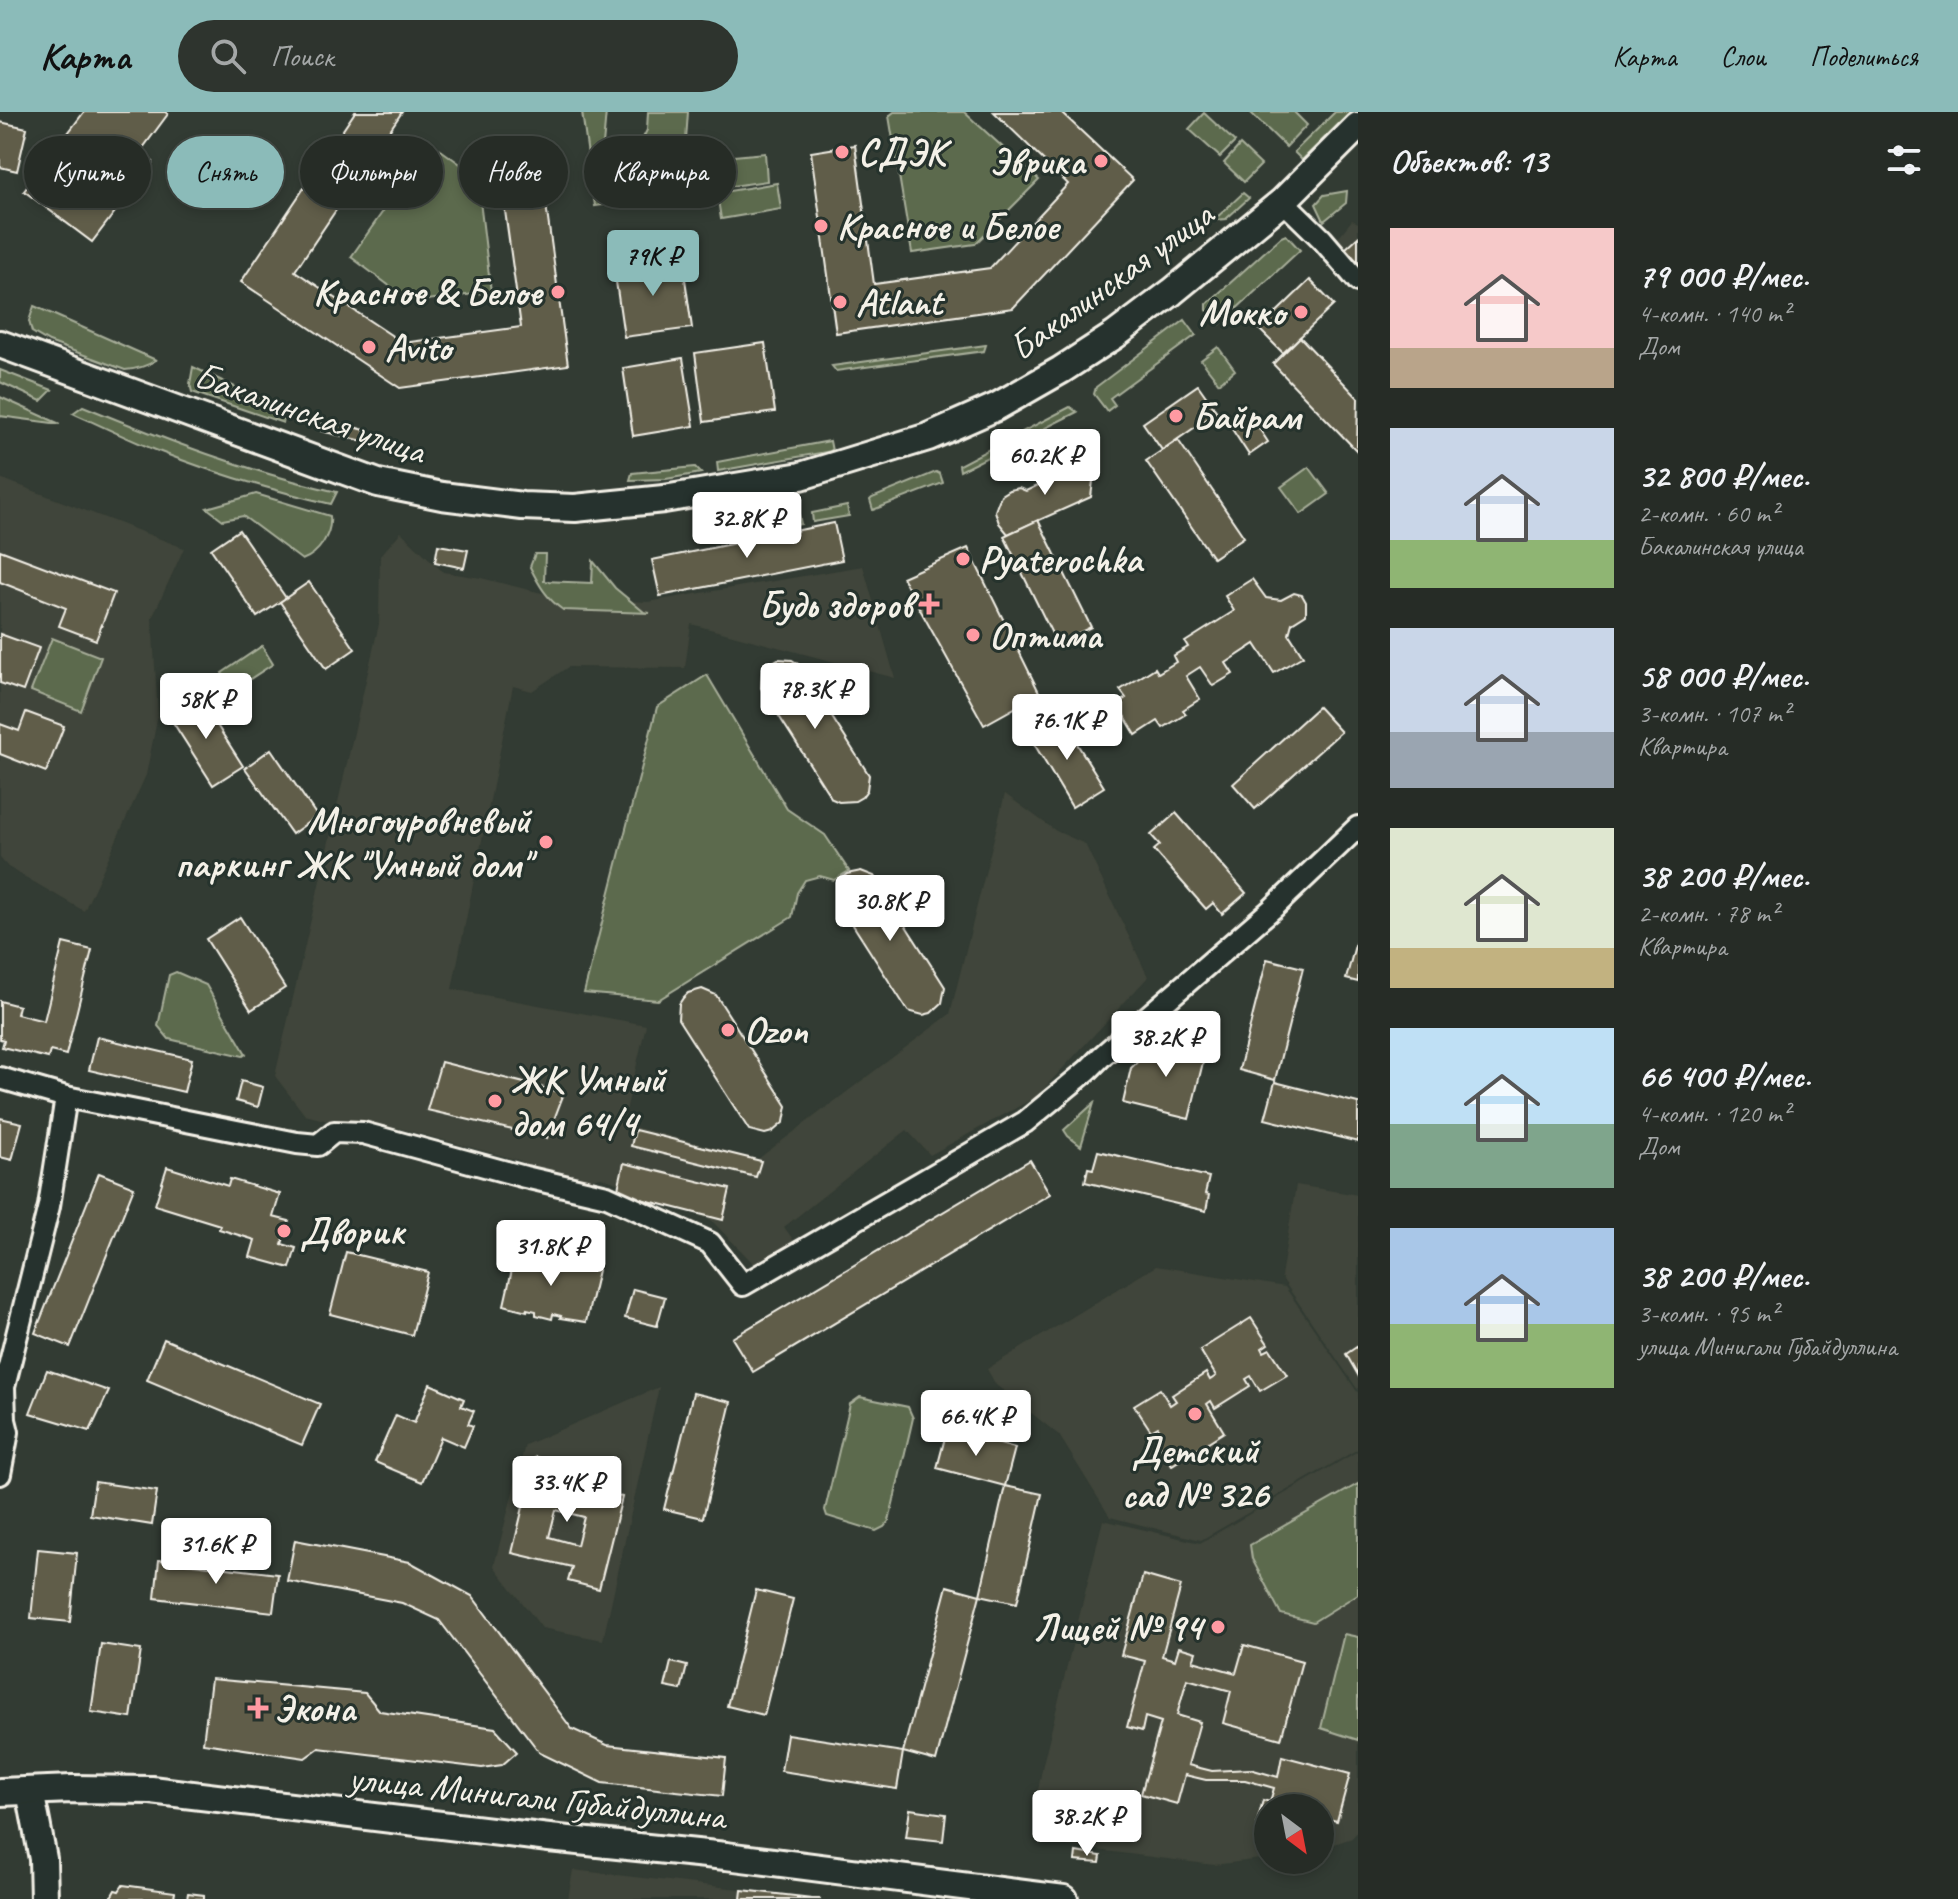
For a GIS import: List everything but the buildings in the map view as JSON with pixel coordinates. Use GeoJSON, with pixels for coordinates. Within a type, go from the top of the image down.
{"type":"FeatureCollection","features":[{"type":"Feature","properties":{"kind":"main road","name":"Бакалинская улица"},"geometry":{"type":"LineString","coordinates":[[0,344],[378,483],[442,496],[522,506],[575,508],[664,499],[801,476],[928,437],[996,407],[1115,335],[1172,292],[1283,201],[1358,126]]}},
{"type":"Feature","properties":{"kind":"main road","name":"улица Минигали Губайдуллина"},"geometry":{"type":"LineString","coordinates":[[0,1792],[151,1790],[742,1858],[1064,1899]]}},
{"type":"Feature","properties":{"kind":"main road"},"geometry":{"type":"LineString","coordinates":[[30,1791],[43,1859],[44,1899]]}},
{"type":"Feature","properties":{"kind":"street"},"geometry":{"type":"LineString","coordinates":[[1283,201],[1322,239],[1358,281]]}},
{"type":"Feature","properties":{"kind":"street"},"geometry":{"type":"LineString","coordinates":[[0,1078],[66,1097],[297,1143],[318,1145],[334,1132],[363,1133],[607,1196],[710,1243],[743,1285],[1025,1122],[1250,929],[1358,827]]}},
{"type":"Feature","properties":{"kind":"street"},"geometry":{"type":"LineString","coordinates":[[0,1474],[8,1432],[4,1387],[49,1206],[66,1097]]}},
{"type":"Feature","properties":{"kind":"shaded area"},"geometry":{"type":"Polygon","coordinates":[[[1352,220],[1358,223],[1358,271],[1333,244],[1352,220]]]}},
{"type":"Feature","properties":{"kind":"shaded area"},"geometry":{"type":"Polygon","coordinates":[[[0,478],[184,548],[152,618],[158,715],[146,775],[84,911],[8,867],[0,858],[0,478]]]}},
{"type":"Feature","properties":{"kind":"shaded area"},"geometry":{"type":"Polygon","coordinates":[[[401,532],[443,572],[562,598],[648,602],[863,566],[895,678],[691,624],[685,668],[568,667],[532,691],[513,686],[452,989],[646,1025],[623,1124],[758,1159],[950,1014],[1005,794],[1056,831],[1085,844],[1148,977],[1036,1097],[930,1155],[907,1130],[784,1227],[797,1245],[757,1267],[711,1220],[601,1177],[566,1185],[518,1160],[398,1128],[390,1137],[305,1115],[275,1076],[379,624],[380,556],[401,532]]]}},
{"type":"Feature","properties":{"kind":"shaded area"},"geometry":{"type":"Polygon","coordinates":[[[1296,1185],[1358,1195],[1358,1390],[1281,1277],[1296,1185]]]}},
{"type":"Feature","properties":{"kind":"shaded area","name":"Детский сад № 326"},"geometry":{"type":"Polygon","coordinates":[[[1156,1266],[1285,1287],[1358,1393],[1358,1449],[1201,1540],[1110,1517],[1059,1435],[996,1385],[987,1369],[1156,1266]]]}},
{"type":"Feature","properties":{"kind":"shaded area"},"geometry":{"type":"Polygon","coordinates":[[[659,1387],[603,1640],[542,1628],[494,1566],[525,1445],[659,1387]]]}},
{"type":"Feature","properties":{"kind":"shaded area","name":"Лицей № 94"},"geometry":{"type":"Polygon","coordinates":[[[1358,1451],[1358,1831],[1352,1838],[1334,1844],[1334,1794],[1254,1794],[1254,1860],[1214,1865],[1051,1844],[1056,1830],[1033,1817],[1043,1764],[1103,1520],[1200,1543],[1358,1451]]]}},
{"type":"Feature","properties":{"kind":"shaded area"},"geometry":{"type":"Polygon","coordinates":[[[573,1870],[826,1899],[568,1899],[573,1870]]]}},
{"type":"Feature","properties":{"kind":"green space"},"geometry":{"type":"Polygon","coordinates":[[[582,112],[606,112],[604,136],[585,136],[582,112]]]}},
{"type":"Feature","properties":{"kind":"green space"},"geometry":{"type":"Polygon","coordinates":[[[648,112],[688,112],[686,136],[644,136],[648,112]]]}},
{"type":"Feature","properties":{"kind":"green space"},"geometry":{"type":"Polygon","coordinates":[[[894,112],[964,112],[1039,180],[975,244],[912,253],[889,116],[894,112]]]}},
{"type":"Feature","properties":{"kind":"green space"},"geometry":{"type":"Polygon","coordinates":[[[1250,112],[1294,112],[1307,125],[1286,147],[1250,112]]]}},
{"type":"Feature","properties":{"kind":"green space"},"geometry":{"type":"Polygon","coordinates":[[[1335,112],[1351,112],[1302,160],[1294,152],[1335,112]]]}},
{"type":"Feature","properties":{"kind":"green space"},"geometry":{"type":"Polygon","coordinates":[[[1204,113],[1235,142],[1220,157],[1189,129],[1204,113]]]}},
{"type":"Feature","properties":{"kind":"green space"},"geometry":{"type":"Polygon","coordinates":[[[1240,145],[1261,165],[1244,182],[1224,163],[1240,145]]]}},
{"type":"Feature","properties":{"kind":"green space"},"geometry":{"type":"Polygon","coordinates":[[[443,152],[459,163],[459,208],[481,208],[491,292],[411,302],[351,257],[385,208],[443,208],[443,152]]]}},
{"type":"Feature","properties":{"kind":"green space"},"geometry":{"type":"Polygon","coordinates":[[[765,153],[767,181],[736,186],[736,156],[765,153]]]}},
{"type":"Feature","properties":{"kind":"green space"},"geometry":{"type":"Polygon","coordinates":[[[777,183],[781,209],[721,219],[719,208],[736,208],[736,190],[777,183]]]}},
{"type":"Feature","properties":{"kind":"green space"},"geometry":{"type":"Polygon","coordinates":[[[1347,191],[1346,203],[1324,221],[1316,204],[1324,195],[1347,191]]]}},
{"type":"Feature","properties":{"kind":"green space"},"geometry":{"type":"Polygon","coordinates":[[[1243,193],[1249,198],[1226,219],[1214,220],[1243,193]]]}},
{"type":"Feature","properties":{"kind":"green space"},"geometry":{"type":"Polygon","coordinates":[[[1286,235],[1300,250],[1220,324],[1207,310],[1207,304],[1286,235]]]}},
{"type":"Feature","properties":{"kind":"green space"},"geometry":{"type":"Polygon","coordinates":[[[34,306],[156,360],[125,370],[49,342],[32,332],[29,321],[34,306]]]}},
{"type":"Feature","properties":{"kind":"green space"},"geometry":{"type":"Polygon","coordinates":[[[1185,320],[1196,335],[1110,398],[1115,405],[1107,411],[1094,394],[1096,387],[1185,320]]]}},
{"type":"Feature","properties":{"kind":"green space"},"geometry":{"type":"Polygon","coordinates":[[[986,345],[984,351],[836,371],[832,366],[986,345]]]}},
{"type":"Feature","properties":{"kind":"green space"},"geometry":{"type":"Polygon","coordinates":[[[1218,347],[1235,370],[1219,383],[1201,360],[1218,347]]]}},
{"type":"Feature","properties":{"kind":"green space"},"geometry":{"type":"Polygon","coordinates":[[[193,367],[286,407],[283,423],[192,392],[193,367]]]}},
{"type":"Feature","properties":{"kind":"green space"},"geometry":{"type":"Polygon","coordinates":[[[0,370],[52,390],[41,401],[0,382],[0,370]]]}},
{"type":"Feature","properties":{"kind":"green space"},"geometry":{"type":"Polygon","coordinates":[[[0,397],[60,424],[0,416],[0,397]]]}},
{"type":"Feature","properties":{"kind":"green space"},"geometry":{"type":"Polygon","coordinates":[[[83,406],[208,454],[337,492],[331,504],[263,487],[196,465],[73,413],[83,406]]]}},
{"type":"Feature","properties":{"kind":"green space"},"geometry":{"type":"Polygon","coordinates":[[[1070,407],[1077,412],[960,471],[959,465],[1070,407]]]}},
{"type":"Feature","properties":{"kind":"green space"},"geometry":{"type":"Polygon","coordinates":[[[830,441],[832,451],[718,471],[717,462],[830,441]]]}},
{"type":"Feature","properties":{"kind":"green space"},"geometry":{"type":"Polygon","coordinates":[[[695,467],[701,473],[666,479],[630,480],[632,473],[695,467]]]}},
{"type":"Feature","properties":{"kind":"green space"},"geometry":{"type":"Polygon","coordinates":[[[1309,467],[1329,494],[1301,514],[1281,487],[1309,467]]]}},
{"type":"Feature","properties":{"kind":"green space"},"geometry":{"type":"Polygon","coordinates":[[[936,472],[943,483],[873,510],[872,498],[936,472]]]}},
{"type":"Feature","properties":{"kind":"green space"},"geometry":{"type":"Polygon","coordinates":[[[256,494],[330,516],[327,536],[319,548],[302,560],[243,516],[223,520],[207,508],[256,494]]]}},
{"type":"Feature","properties":{"kind":"green space"},"geometry":{"type":"Polygon","coordinates":[[[847,506],[849,516],[813,522],[812,513],[847,506]]]}},
{"type":"Feature","properties":{"kind":"green space"},"geometry":{"type":"Polygon","coordinates":[[[799,515],[801,524],[765,531],[764,521],[799,515]]]}},
{"type":"Feature","properties":{"kind":"green space"},"geometry":{"type":"Polygon","coordinates":[[[535,554],[545,554],[544,581],[592,583],[593,561],[615,588],[644,612],[650,613],[563,610],[544,591],[530,567],[535,554]]]}},
{"type":"Feature","properties":{"kind":"green space"},"geometry":{"type":"Polygon","coordinates":[[[52,638],[101,657],[81,711],[31,691],[52,638]]]}},
{"type":"Feature","properties":{"kind":"green space"},"geometry":{"type":"Polygon","coordinates":[[[262,646],[273,664],[233,690],[222,673],[262,646]]]}},
{"type":"Feature","properties":{"kind":"green space"},"geometry":{"type":"Polygon","coordinates":[[[707,675],[787,809],[825,835],[849,871],[834,880],[820,876],[805,880],[797,893],[792,917],[658,1000],[584,993],[657,707],[707,675]]]}},
{"type":"Feature","properties":{"kind":"green space"},"geometry":{"type":"Polygon","coordinates":[[[176,972],[206,985],[246,1054],[243,1056],[169,1039],[158,1026],[169,975],[176,972]]]}},
{"type":"Feature","properties":{"kind":"green space"},"geometry":{"type":"Polygon","coordinates":[[[1094,1103],[1081,1146],[1064,1130],[1094,1103]]]}},
{"type":"Feature","properties":{"kind":"green space"},"geometry":{"type":"Polygon","coordinates":[[[860,1397],[908,1407],[913,1418],[889,1521],[876,1531],[827,1516],[825,1510],[850,1404],[860,1397]]]}},
{"type":"Feature","properties":{"kind":"green space"},"geometry":{"type":"Polygon","coordinates":[[[1358,1484],[1358,1594],[1313,1622],[1281,1614],[1252,1559],[1250,1545],[1358,1484]]]}},
{"type":"Feature","properties":{"kind":"green space"},"geometry":{"type":"Polygon","coordinates":[[[1344,1634],[1358,1637],[1358,1740],[1321,1728],[1344,1634]]]}},
{"type":"Feature","properties":{"kind":"place","name":"СДЭК"},"geometry":{"type":"Point","coordinates":[842,152]}},
{"type":"Feature","properties":{"kind":"place","name":"Эврика"},"geometry":{"type":"Point","coordinates":[1101,161]}},
{"type":"Feature","properties":{"kind":"place","name":"Красное и Белое"},"geometry":{"type":"Point","coordinates":[821,226]}},
{"type":"Feature","properties":{"kind":"place","name":"Красное & Белое"},"geometry":{"type":"Point","coordinates":[558,292]}},
{"type":"Feature","properties":{"kind":"place","name":"Atlant"},"geometry":{"type":"Point","coordinates":[840,302]}},
{"type":"Feature","properties":{"kind":"place","name":"Мокко"},"geometry":{"type":"Point","coordinates":[1301,312]}},
{"type":"Feature","properties":{"kind":"place","name":"Avito"},"geometry":{"type":"Point","coordinates":[369,347]}},
{"type":"Feature","properties":{"kind":"place","name":"Байрам"},"geometry":{"type":"Point","coordinates":[1176,416]}},
{"type":"Feature","properties":{"kind":"place","name":"Pyaterochka"},"geometry":{"type":"Point","coordinates":[963,559]}},
{"type":"Feature","properties":{"kind":"place","name":"Будь здоров"},"geometry":{"type":"Point","coordinates":[929,604]}},
{"type":"Feature","properties":{"kind":"place","name":"Оптима"},"geometry":{"type":"Point","coordinates":[973,635]}},
{"type":"Feature","properties":{"kind":"place","name":"Многоуровневый паркинг ЖК \"Умный дом\""},"geometry":{"type":"Point","coordinates":[546,842]}},
{"type":"Feature","properties":{"kind":"place","name":"Ozon"},"geometry":{"type":"Point","coordinates":[728,1030]}},
{"type":"Feature","properties":{"kind":"place","name":"ЖК Умный дом 64/4"},"geometry":{"type":"Point","coordinates":[495,1101]}},
{"type":"Feature","properties":{"kind":"place","name":"Дворик"},"geometry":{"type":"Point","coordinates":[284,1231]}},
{"type":"Feature","properties":{"kind":"place","name":"Детский сад № 326"},"geometry":{"type":"Point","coordinates":[1195,1414]}},
{"type":"Feature","properties":{"kind":"place","name":"Лицей № 94"},"geometry":{"type":"Point","coordinates":[1218,1627]}},
{"type":"Feature","properties":{"kind":"place","name":"Экона"},"geometry":{"type":"Point","coordinates":[258,1708]}}]}
